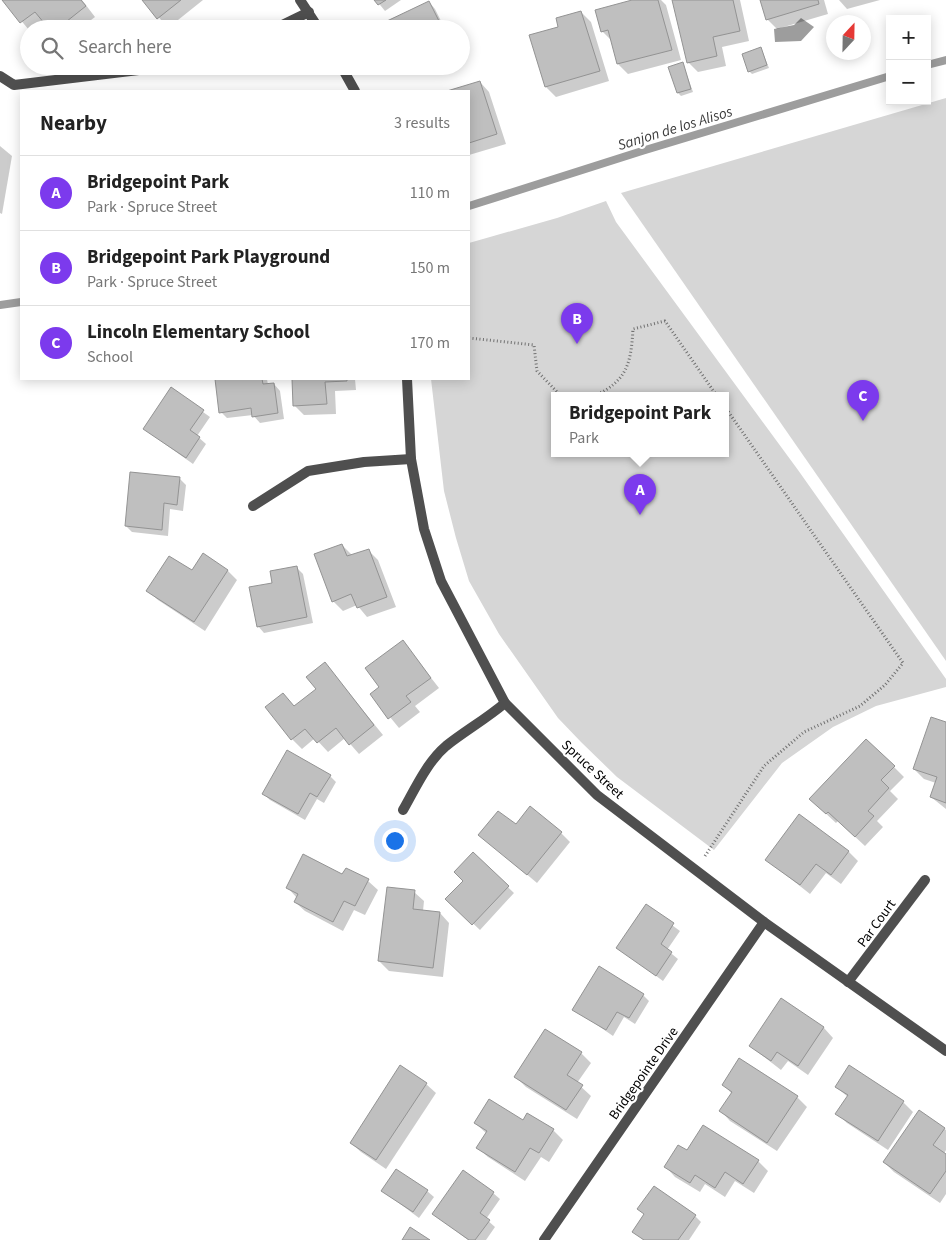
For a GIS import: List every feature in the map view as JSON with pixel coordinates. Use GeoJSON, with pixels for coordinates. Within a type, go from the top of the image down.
{"type":"FeatureCollection","features":[{"type":"Feature","properties":{"kind":"street"},"geometry":{"type":"LineString","coordinates":[[300,0],[314,20]]}},
{"type":"Feature","properties":{"kind":"street"},"geometry":{"type":"LineString","coordinates":[[293,20],[309,12]]}},
{"type":"Feature","properties":{"kind":"street"},"geometry":{"type":"LineString","coordinates":[[0,76],[14,85],[97,75]]}},
{"type":"Feature","properties":{"kind":"street"},"geometry":{"type":"LineString","coordinates":[[345,75],[354,90]]}},
{"type":"Feature","properties":{"kind":"street","name":"Spruce Street"},"geometry":{"type":"LineString","coordinates":[[407,380],[411,459],[424,529],[442,580],[505,703],[597,795],[764,922],[946,1052]]}},
{"type":"Feature","properties":{"kind":"street"},"geometry":{"type":"LineString","coordinates":[[253,506],[308,471],[364,462],[411,459]]}},
{"type":"Feature","properties":{"kind":"street"},"geometry":{"type":"LineString","coordinates":[[403,810],[421,777],[445,747],[505,703]]}},
{"type":"Feature","properties":{"kind":"street","name":"Par Court"},"geometry":{"type":"LineString","coordinates":[[848,982],[925,880]]}},
{"type":"Feature","properties":{"kind":"street","name":"Bridgepointe Drive"},"geometry":{"type":"LineString","coordinates":[[544,1240],[764,922]]}},
{"type":"Feature","properties":{"kind":"path"},"geometry":{"type":"LineString","coordinates":[[604,392],[609,390],[629,367],[633,329],[665,321],[714,392]]}},
{"type":"Feature","properties":{"kind":"path"},"geometry":{"type":"LineString","coordinates":[[470,338],[534,345],[537,371],[557,392]]}},
{"type":"Feature","properties":{"kind":"path"},"geometry":{"type":"LineString","coordinates":[[696,871],[738,803],[764,766],[804,732],[860,706],[885,685],[903,664],[729,413]]}},
{"type":"Feature","properties":{"kind":"shaded area"},"geometry":{"type":"Polygon","coordinates":[[[801,18],[814,27],[801,41],[775,42],[774,29],[794,25],[801,18]]]}},
{"type":"Feature","properties":{"kind":"shaded area"},"geometry":{"type":"Polygon","coordinates":[[[946,98],[946,661],[621,193],[922,105],[931,105],[931,102],[946,98]]]}},
{"type":"Feature","properties":{"kind":"shaded area"},"geometry":{"type":"Polygon","coordinates":[[[606,201],[616,222],[798,470],[946,679],[946,687],[876,706],[833,727],[782,763],[714,850],[617,777],[558,718],[499,634],[469,581],[444,491],[431,380],[470,380],[470,243],[557,218],[606,201]]]}},
{"type":"Feature","properties":{"kind":"building"},"geometry":{"type":"Polygon","coordinates":[[[2,0],[81,0],[86,6],[68,20],[42,20],[35,12],[24,20],[20,20],[20,23],[2,0]]]}},
{"type":"Feature","properties":{"kind":"building"},"geometry":{"type":"Polygon","coordinates":[[[142,0],[181,0],[157,19],[142,0]]]}},
{"type":"Feature","properties":{"kind":"building"},"geometry":{"type":"Polygon","coordinates":[[[374,0],[386,0],[378,5],[374,0]]]}},
{"type":"Feature","properties":{"kind":"building"},"geometry":{"type":"Polygon","coordinates":[[[632,0],[658,0],[672,50],[617,64],[608,30],[601,32],[595,10],[632,0]]]}},
{"type":"Feature","properties":{"kind":"building"},"geometry":{"type":"Polygon","coordinates":[[[672,0],[733,0],[740,31],[713,37],[717,56],[687,63],[672,0]]]}},
{"type":"Feature","properties":{"kind":"building"},"geometry":{"type":"Polygon","coordinates":[[[760,0],[818,0],[819,4],[766,20],[760,0]]]}},
{"type":"Feature","properties":{"kind":"building"},"geometry":{"type":"Polygon","coordinates":[[[429,1],[438,20],[389,20],[429,1]]]}},
{"type":"Feature","properties":{"kind":"building"},"geometry":{"type":"Polygon","coordinates":[[[581,11],[600,71],[545,87],[529,35],[558,27],[556,18],[581,11]]]}},
{"type":"Feature","properties":{"kind":"building"},"geometry":{"type":"Polygon","coordinates":[[[761,47],[767,65],[748,72],[742,54],[761,47]]]}},
{"type":"Feature","properties":{"kind":"building"},"geometry":{"type":"Polygon","coordinates":[[[683,62],[691,89],[677,93],[668,67],[683,62]]]}},
{"type":"Feature","properties":{"kind":"building"},"geometry":{"type":"Polygon","coordinates":[[[480,81],[497,134],[470,143],[470,90],[450,90],[480,81]]]}},
{"type":"Feature","properties":{"kind":"building"},"geometry":{"type":"Polygon","coordinates":[[[215,380],[262,380],[263,384],[274,383],[278,413],[252,417],[251,408],[219,413],[215,380]]]}},
{"type":"Feature","properties":{"kind":"building"},"geometry":{"type":"Polygon","coordinates":[[[292,380],[347,380],[325,382],[327,404],[293,406],[292,380]]]}},
{"type":"Feature","properties":{"kind":"building"},"geometry":{"type":"Polygon","coordinates":[[[171,387],[204,410],[190,430],[200,437],[186,458],[143,429],[171,387]]]}},
{"type":"Feature","properties":{"kind":"building"},"geometry":{"type":"Polygon","coordinates":[[[130,472],[180,477],[177,505],[164,503],[162,530],[125,526],[130,472]]]}},
{"type":"Feature","properties":{"kind":"building"},"geometry":{"type":"Polygon","coordinates":[[[342,544],[347,556],[369,549],[387,597],[357,608],[351,594],[332,602],[314,554],[342,544]]]}},
{"type":"Feature","properties":{"kind":"building"},"geometry":{"type":"Polygon","coordinates":[[[203,553],[228,570],[194,622],[146,591],[169,556],[192,570],[203,553]]]}},
{"type":"Feature","properties":{"kind":"building"},"geometry":{"type":"Polygon","coordinates":[[[297,566],[307,617],[257,627],[249,587],[272,583],[270,571],[297,566]]]}},
{"type":"Feature","properties":{"kind":"building"},"geometry":{"type":"Polygon","coordinates":[[[403,640],[431,678],[406,696],[411,702],[388,719],[370,694],[379,687],[365,668],[403,640]]]}},
{"type":"Feature","properties":{"kind":"building"},"geometry":{"type":"Polygon","coordinates":[[[325,662],[374,725],[349,745],[336,728],[317,743],[305,729],[291,740],[265,707],[283,693],[294,706],[316,689],[306,677],[325,662]]]}},
{"type":"Feature","properties":{"kind":"building"},"geometry":{"type":"Polygon","coordinates":[[[931,717],[946,722],[946,803],[930,797],[937,777],[913,769],[931,717]]]}},
{"type":"Feature","properties":{"kind":"building"},"geometry":{"type":"Polygon","coordinates":[[[866,739],[895,766],[881,780],[889,788],[868,811],[874,816],[855,837],[828,812],[826,814],[809,799],[866,739]]]}},
{"type":"Feature","properties":{"kind":"building"},"geometry":{"type":"Polygon","coordinates":[[[287,750],[331,775],[317,797],[310,793],[298,814],[262,794],[287,750]]]}},
{"type":"Feature","properties":{"kind":"building"},"geometry":{"type":"Polygon","coordinates":[[[530,806],[562,832],[527,875],[478,835],[498,811],[516,824],[530,806]]]}},
{"type":"Feature","properties":{"kind":"building"},"geometry":{"type":"Polygon","coordinates":[[[799,814],[849,851],[831,875],[816,864],[800,885],[765,860],[799,814]]]}},
{"type":"Feature","properties":{"kind":"building"},"geometry":{"type":"Polygon","coordinates":[[[473,852],[509,886],[472,925],[445,899],[463,881],[454,872],[473,852]]]}},
{"type":"Feature","properties":{"kind":"building"},"geometry":{"type":"Polygon","coordinates":[[[303,854],[342,874],[346,868],[369,879],[355,906],[344,901],[333,922],[294,902],[298,894],[286,888],[303,854]]]}},
{"type":"Feature","properties":{"kind":"building"},"geometry":{"type":"Polygon","coordinates":[[[387,887],[415,890],[413,909],[440,912],[433,968],[378,961],[387,887]]]}},
{"type":"Feature","properties":{"kind":"building"},"geometry":{"type":"Polygon","coordinates":[[[646,904],[674,923],[661,944],[672,952],[656,976],[616,948],[646,904]]]}},
{"type":"Feature","properties":{"kind":"building"},"geometry":{"type":"Polygon","coordinates":[[[599,966],[644,994],[629,1018],[617,1012],[606,1030],[572,1010],[599,966]]]}},
{"type":"Feature","properties":{"kind":"building"},"geometry":{"type":"Polygon","coordinates":[[[781,998],[824,1027],[798,1066],[777,1052],[771,1061],[749,1046],[781,998]]]}},
{"type":"Feature","properties":{"kind":"building"},"geometry":{"type":"Polygon","coordinates":[[[545,1029],[582,1052],[567,1075],[583,1085],[566,1110],[514,1077],[545,1029]]]}},
{"type":"Feature","properties":{"kind":"building"},"geometry":{"type":"Polygon","coordinates":[[[739,1058],[798,1096],[767,1143],[719,1111],[732,1092],[722,1085],[739,1058]]]}},
{"type":"Feature","properties":{"kind":"building"},"geometry":{"type":"Polygon","coordinates":[[[400,1065],[427,1083],[376,1160],[350,1143],[400,1065]]]}},
{"type":"Feature","properties":{"kind":"building"},"geometry":{"type":"Polygon","coordinates":[[[849,1065],[904,1101],[878,1141],[835,1114],[848,1095],[835,1087],[849,1065]]]}},
{"type":"Feature","properties":{"kind":"building"},"geometry":{"type":"Polygon","coordinates":[[[489,1099],[523,1120],[527,1113],[554,1129],[539,1153],[530,1148],[515,1172],[476,1148],[487,1131],[474,1123],[489,1099]]]}},
{"type":"Feature","properties":{"kind":"building"},"geometry":{"type":"Polygon","coordinates":[[[919,1110],[945,1128],[933,1145],[946,1154],[946,1171],[930,1194],[883,1162],[919,1110]]]}},
{"type":"Feature","properties":{"kind":"building"},"geometry":{"type":"Polygon","coordinates":[[[703,1125],[759,1160],[743,1184],[725,1172],[715,1188],[695,1175],[690,1183],[664,1167],[678,1145],[687,1150],[703,1125]]]}},
{"type":"Feature","properties":{"kind":"building"},"geometry":{"type":"Polygon","coordinates":[[[396,1169],[428,1190],[413,1212],[381,1191],[396,1169]]]}},
{"type":"Feature","properties":{"kind":"building"},"geometry":{"type":"Polygon","coordinates":[[[463,1170],[494,1192],[480,1213],[490,1220],[475,1240],[469,1240],[432,1214],[463,1170]]]}},
{"type":"Feature","properties":{"kind":"building"},"geometry":{"type":"Polygon","coordinates":[[[654,1186],[696,1215],[678,1240],[644,1240],[632,1232],[644,1214],[637,1209],[654,1186]]]}},
{"type":"Feature","properties":{"kind":"building"},"geometry":{"type":"Polygon","coordinates":[[[410,1227],[430,1240],[402,1240],[410,1227]]]}},
{"type":"Feature","properties":{"kind":"waterway","name":"Sanjon de los Alisos"},"geometry":{"type":"LineString","coordinates":[[931,64],[946,60]]}},
{"type":"Feature","properties":{"kind":"waterway","name":"Sanjon de los Alisos"},"geometry":{"type":"LineString","coordinates":[[470,206],[886,77]]}},
{"type":"Feature","properties":{"kind":"waterway","name":"Sanjon de los Alisos"},"geometry":{"type":"LineString","coordinates":[[0,305],[20,302]]}},
{"type":"Feature","properties":{"kind":"place","name":"Bridgepoint Park Playground"},"geometry":{"type":"Point","coordinates":[577,344]}},
{"type":"Feature","properties":{"kind":"place","name":"Lincoln Elementary School"},"geometry":{"type":"Point","coordinates":[863,421]}},
{"type":"Feature","properties":{"kind":"place","name":"Bridgepoint Park"},"geometry":{"type":"Point","coordinates":[640,515]}}]}
